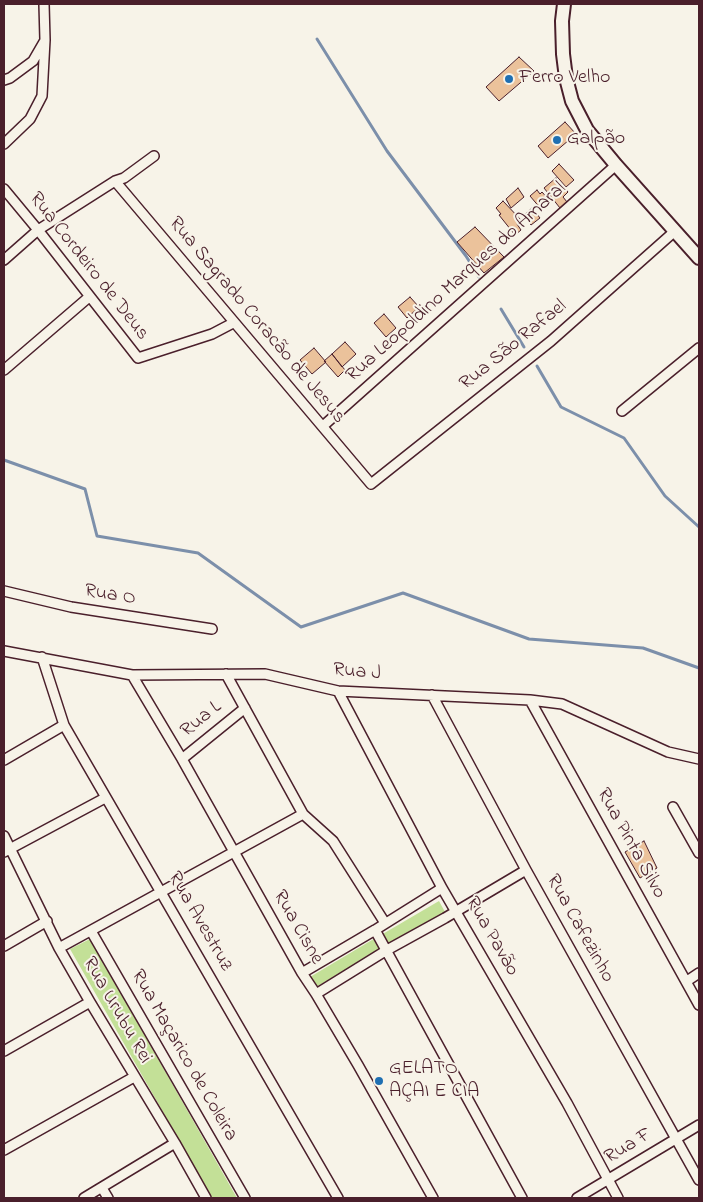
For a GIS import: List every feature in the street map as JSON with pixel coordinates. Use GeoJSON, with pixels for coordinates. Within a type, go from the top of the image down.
{"type":"FeatureCollection","features":[{"type":"Feature","properties":{"kind":"main road"},"geometry":{"type":"LineString","coordinates":[[564,4],[562,21],[566,78],[572,101],[586,130],[699,258]]}},
{"type":"Feature","properties":{"kind":"street"},"geometry":{"type":"LineString","coordinates":[[4,144],[30,119],[42,96],[45,40],[44,4]]}},
{"type":"Feature","properties":{"kind":"street"},"geometry":{"type":"LineString","coordinates":[[4,80],[10,78],[33,61],[45,40]]}},
{"type":"Feature","properties":{"kind":"street"},"geometry":{"type":"LineString","coordinates":[[4,260],[38,230],[115,181],[124,178],[154,156]]}},
{"type":"Feature","properties":{"kind":"street","name":"Rua Leopoldino Marques do Amaral"},"geometry":{"type":"LineString","coordinates":[[322,426],[616,165]]}},
{"type":"Feature","properties":{"kind":"street","name":"Rua Sagrado Coracão de Jesus"},"geometry":{"type":"LineString","coordinates":[[115,181],[233,323],[371,484]]}},
{"type":"Feature","properties":{"kind":"street","name":"Rua Cordeiro de Deus"},"geometry":{"type":"LineString","coordinates":[[4,189],[138,358],[212,334],[233,323]]}},
{"type":"Feature","properties":{"kind":"street","name":"Rua São Rafael"},"geometry":{"type":"LineString","coordinates":[[371,484],[551,340],[675,231]]}},
{"type":"Feature","properties":{"kind":"street"},"geometry":{"type":"LineString","coordinates":[[4,370],[89,297]]}},
{"type":"Feature","properties":{"kind":"street"},"geometry":{"type":"LineString","coordinates":[[622,411],[699,348]]}},
{"type":"Feature","properties":{"kind":"street","name":"Rua O"},"geometry":{"type":"LineString","coordinates":[[4,591],[71,607],[212,630]]}},
{"type":"Feature","properties":{"kind":"street","name":"Rua J"},"geometry":{"type":"LineString","coordinates":[[6,654],[42,657],[132,674],[265,674],[338,691],[432,694],[530,700],[562,704],[668,752],[699,759]]}},
{"type":"Feature","properties":{"kind":"street","name":"Rua Avestruz"},"geometry":{"type":"LineString","coordinates":[[42,657],[64,725],[338,1198]]}},
{"type":"Feature","properties":{"kind":"street","name":"Rua Cisne"},"geometry":{"type":"LineString","coordinates":[[132,674],[182,759],[302,974],[316,994],[433,1198]]}},
{"type":"Feature","properties":{"kind":"street"},"geometry":{"type":"LineString","coordinates":[[226,674],[303,814],[333,840],[385,923]]}},
{"type":"Feature","properties":{"kind":"street","name":"Rua Pavão"},"geometry":{"type":"LineString","coordinates":[[338,691],[442,888],[567,1103],[618,1198]]}},
{"type":"Feature","properties":{"kind":"street","name":"Rua Cafezinho"},"geometry":{"type":"LineString","coordinates":[[432,694],[526,870],[699,1180]]}},
{"type":"Feature","properties":{"kind":"street","name":"Rua Pinta Silvo"},"geometry":{"type":"LineString","coordinates":[[530,700],[699,1005]]}},
{"type":"Feature","properties":{"kind":"street","name":"Rua L"},"geometry":{"type":"LineString","coordinates":[[182,759],[245,708]]}},
{"type":"Feature","properties":{"kind":"street"},"geometry":{"type":"LineString","coordinates":[[4,760],[64,725]]}},
{"type":"Feature","properties":{"kind":"street"},"geometry":{"type":"LineString","coordinates":[[7,850],[105,798]]}},
{"type":"Feature","properties":{"kind":"street"},"geometry":{"type":"LineString","coordinates":[[673,807],[699,852]]}},
{"type":"Feature","properties":{"kind":"street"},"geometry":{"type":"LineString","coordinates":[[60,948],[303,814]]}},
{"type":"Feature","properties":{"kind":"street","name":"Rua Urubu Rei"},"geometry":{"type":"LineString","coordinates":[[4,836],[7,850],[90,1002],[206,1198]]}},
{"type":"Feature","properties":{"kind":"street"},"geometry":{"type":"LineString","coordinates":[[316,994],[387,950],[526,870]]}},
{"type":"Feature","properties":{"kind":"street"},"geometry":{"type":"LineString","coordinates":[[302,974],[442,888]]}},
{"type":"Feature","properties":{"kind":"street"},"geometry":{"type":"LineString","coordinates":[[4,946],[47,921]]}},
{"type":"Feature","properties":{"kind":"street"},"geometry":{"type":"LineString","coordinates":[[375,930],[522,1198]]}},
{"type":"Feature","properties":{"kind":"street","name":"Rua Maçarico de Coleira"},"geometry":{"type":"LineString","coordinates":[[91,931],[245,1198]]}},
{"type":"Feature","properties":{"kind":"street"},"geometry":{"type":"LineString","coordinates":[[687,981],[699,973]]}},
{"type":"Feature","properties":{"kind":"street"},"geometry":{"type":"LineString","coordinates":[[4,1051],[90,1002]]}},
{"type":"Feature","properties":{"kind":"street"},"geometry":{"type":"LineString","coordinates":[[4,1150],[134,1077]]}},
{"type":"Feature","properties":{"kind":"street","name":"Rua F"},"geometry":{"type":"LineString","coordinates":[[577,1198],[699,1125]]}},
{"type":"Feature","properties":{"kind":"street"},"geometry":{"type":"LineString","coordinates":[[84,1198],[175,1143]]}},
{"type":"Feature","properties":{"kind":"street"},"geometry":{"type":"LineString","coordinates":[[102,1188],[108,1198]]}},
{"type":"Feature","properties":{"kind":"green space"},"geometry":{"type":"Polygon","coordinates":[[[439,901],[445,912],[388,946],[381,935],[439,901]]]}},
{"type":"Feature","properties":{"kind":"green space"},"geometry":{"type":"Polygon","coordinates":[[[377,937],[383,948],[316,987],[310,977],[377,937]]]}},
{"type":"Feature","properties":{"kind":"green space"},"geometry":{"type":"Polygon","coordinates":[[[90,939],[237,1198],[212,1198],[70,949],[90,939]]]}},
{"type":"Feature","properties":{"kind":"building","name":"Ferro Velho"},"geometry":{"type":"Polygon","coordinates":[[[519,57],[534,71],[499,101],[486,87],[519,57]]]}},
{"type":"Feature","properties":{"kind":"building","name":"Galpão"},"geometry":{"type":"Polygon","coordinates":[[[565,122],[576,134],[548,158],[538,146],[565,122]]]}},
{"type":"Feature","properties":{"kind":"building"},"geometry":{"type":"Polygon","coordinates":[[[559,164],[574,180],[566,187],[552,171],[559,164]]]}},
{"type":"Feature","properties":{"kind":"building"},"geometry":{"type":"Polygon","coordinates":[[[556,178],[568,192],[563,197],[567,202],[560,208],[544,188],[556,178]]]}},
{"type":"Feature","properties":{"kind":"building"},"geometry":{"type":"Polygon","coordinates":[[[518,188],[524,197],[511,208],[506,199],[518,188]]]}},
{"type":"Feature","properties":{"kind":"building"},"geometry":{"type":"Polygon","coordinates":[[[537,190],[540,194],[542,192],[550,201],[541,209],[530,196],[537,190]]]}},
{"type":"Feature","properties":{"kind":"building"},"geometry":{"type":"Polygon","coordinates":[[[503,201],[521,220],[517,224],[521,230],[515,235],[499,215],[501,214],[496,208],[503,201]]]}},
{"type":"Feature","properties":{"kind":"building"},"geometry":{"type":"Polygon","coordinates":[[[532,208],[540,218],[531,225],[524,215],[532,208]]]}},
{"type":"Feature","properties":{"kind":"building"},"geometry":{"type":"Polygon","coordinates":[[[475,227],[504,257],[484,273],[457,242],[475,227]]]}},
{"type":"Feature","properties":{"kind":"building"},"geometry":{"type":"Polygon","coordinates":[[[410,297],[419,307],[407,318],[398,307],[410,297]]]}},
{"type":"Feature","properties":{"kind":"building"},"geometry":{"type":"Polygon","coordinates":[[[384,314],[396,328],[386,337],[374,323],[384,314]]]}},
{"type":"Feature","properties":{"kind":"building"},"geometry":{"type":"Polygon","coordinates":[[[345,342],[356,354],[342,367],[332,354],[345,342]]]}},
{"type":"Feature","properties":{"kind":"building"},"geometry":{"type":"Polygon","coordinates":[[[314,348],[326,362],[312,374],[300,360],[314,348]]]}},
{"type":"Feature","properties":{"kind":"building"},"geometry":{"type":"Polygon","coordinates":[[[332,354],[345,370],[338,377],[324,361],[332,354]]]}},
{"type":"Feature","properties":{"kind":"building"},"geometry":{"type":"Polygon","coordinates":[[[644,841],[657,868],[640,878],[625,852],[644,841]]]}},
{"type":"Feature","properties":{"kind":"waterway"},"geometry":{"type":"LineString","coordinates":[[317,39],[387,151],[466,256],[479,277]]}},
{"type":"Feature","properties":{"kind":"waterway"},"geometry":{"type":"LineString","coordinates":[[501,309],[524,347]]}},
{"type":"Feature","properties":{"kind":"waterway"},"geometry":{"type":"LineString","coordinates":[[537,366],[561,407],[624,438],[665,496],[699,527]]}},
{"type":"Feature","properties":{"kind":"waterway"},"geometry":{"type":"LineString","coordinates":[[4,460],[85,489],[97,536],[198,553],[301,627],[403,593],[529,639],[643,648],[699,668]]}},
{"type":"Feature","properties":{"kind":"place","name":"Ferro Velho"},"geometry":{"type":"Point","coordinates":[509,79]}},
{"type":"Feature","properties":{"kind":"place","name":"Galpão"},"geometry":{"type":"Point","coordinates":[557,140]}},
{"type":"Feature","properties":{"kind":"place","name":"GELATO AÇAI E CIA"},"geometry":{"type":"Point","coordinates":[379,1081]}}]}
